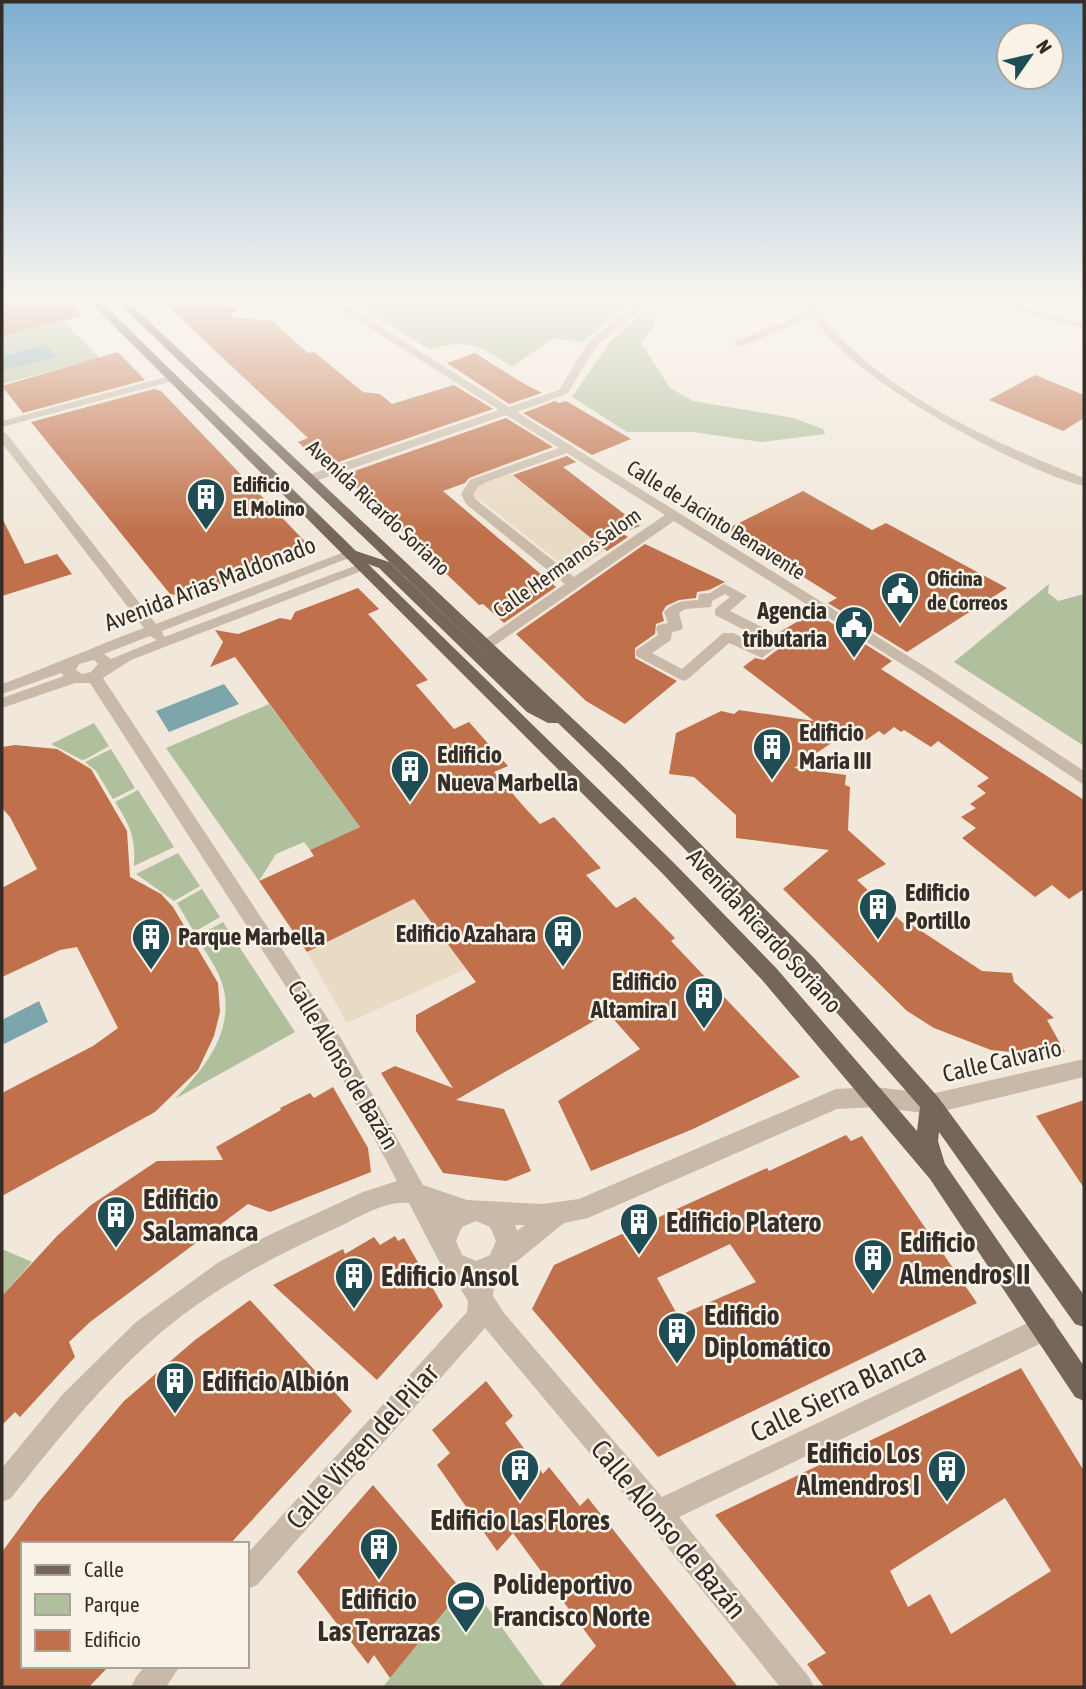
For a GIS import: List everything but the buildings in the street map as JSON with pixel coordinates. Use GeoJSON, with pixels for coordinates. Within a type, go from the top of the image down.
{"type":"FeatureCollection","features":[{"type":"Feature","properties":{"kind":"main road","name":"Avenida Ricardo Soriano"},"geometry":{"type":"LineString","coordinates":[[171,376],[361,560],[770,975],[938,1172],[1084,1388]]}},
{"type":"Feature","properties":{"kind":"main road","name":"Avenida Ricardo Soriano"},"geometry":{"type":"LineString","coordinates":[[199,376],[573,729],[704,856],[807,964],[931,1104],[1084,1315]]}},
{"type":"Feature","properties":{"kind":"main road"},"geometry":{"type":"LineString","coordinates":[[361,560],[367,534]]}},
{"type":"Feature","properties":{"kind":"main road","name":"Avenida Ricardo Soriano"},"geometry":{"type":"LineString","coordinates":[[361,560],[384,565],[532,708],[573,729]]}},
{"type":"Feature","properties":{"kind":"main road"},"geometry":{"type":"LineString","coordinates":[[931,1104],[927,1141],[938,1172]]}},
{"type":"Feature","properties":{"kind":"street","name":"Calle de Jacinto Benavente"},"geometry":{"type":"LineString","coordinates":[[448,376],[929,676],[1084,779]]}},
{"type":"Feature","properties":{"kind":"street"},"geometry":{"type":"LineString","coordinates":[[309,480],[563,392],[573,376]]}},
{"type":"Feature","properties":{"kind":"street"},"geometry":{"type":"LineString","coordinates":[[881,376],[922,405],[977,435],[1084,482]]}},
{"type":"Feature","properties":{"kind":"street"},"geometry":{"type":"LineString","coordinates":[[2,424],[173,378]]}},
{"type":"Feature","properties":{"kind":"street"},"geometry":{"type":"LineString","coordinates":[[2,435],[164,643]]}},
{"type":"Feature","properties":{"kind":"street"},"geometry":{"type":"LineString","coordinates":[[565,450],[485,478],[474,483],[467,494],[470,501],[574,584]]}},
{"type":"Feature","properties":{"kind":"street","name":"Calle Hermanos Salom"},"geometry":{"type":"LineString","coordinates":[[486,645],[672,516]]}},
{"type":"Feature","properties":{"kind":"street","name":"Avenida Arias Maldonado"},"geometry":{"type":"LineString","coordinates":[[72,671],[84,656],[152,628],[361,560]]}},
{"type":"Feature","properties":{"kind":"street","name":"Avenida Arias Maldonado"},"geometry":{"type":"LineString","coordinates":[[99,673],[361,560]]}},
{"type":"Feature","properties":{"kind":"street"},"geometry":{"type":"LineString","coordinates":[[724,588],[740,596],[720,612],[771,637],[766,640],[772,645],[762,653],[728,636],[683,676],[641,653],[666,637],[663,628],[676,627],[671,612],[682,605],[706,604],[704,597],[714,597],[724,588]]}},
{"type":"Feature","properties":{"kind":"street"},"geometry":{"type":"LineString","coordinates":[[2,689],[72,671],[99,673],[104,658],[84,656]]}},
{"type":"Feature","properties":{"kind":"street"},"geometry":{"type":"LineString","coordinates":[[2,703],[72,671]]}},
{"type":"Feature","properties":{"kind":"street","name":"Calle Alonso de Bazán"},"geometry":{"type":"LineString","coordinates":[[99,673],[335,1046],[409,1187],[445,1248]]}},
{"type":"Feature","properties":{"kind":"street","name":"Calle Calvario"},"geometry":{"type":"LineString","coordinates":[[931,1104],[1084,1068]]}},
{"type":"Feature","properties":{"kind":"street"},"geometry":{"type":"LineString","coordinates":[[558,1214],[483,1267],[453,1264],[445,1248],[445,1235],[450,1223],[479,1212],[558,1214],[580,1210],[836,1099],[876,1097],[931,1104]]}},
{"type":"Feature","properties":{"kind":"street"},"geometry":{"type":"LineString","coordinates":[[2,1489],[53,1422],[105,1364],[167,1311],[250,1255],[409,1187],[501,1221],[507,1235],[507,1245],[483,1267],[484,1311]]}},
{"type":"Feature","properties":{"kind":"street","name":"Calle Alonso de Bazán"},"geometry":{"type":"LineString","coordinates":[[484,1311],[658,1513],[799,1687]]}},
{"type":"Feature","properties":{"kind":"street","name":"Calle Virgen del Pilar"},"geometry":{"type":"LineString","coordinates":[[248,1574],[484,1311]]}},
{"type":"Feature","properties":{"kind":"street","name":"Calle Sierra Blanca"},"geometry":{"type":"LineString","coordinates":[[658,1513],[1045,1328]]}},
{"type":"Feature","properties":{"kind":"street"},"geometry":{"type":"LineString","coordinates":[[146,1687],[163,1668]]}},
{"type":"Feature","properties":{"kind":"green space"},"geometry":{"type":"Polygon","coordinates":[[[2,376],[33,376],[2,384],[2,376]]]}},
{"type":"Feature","properties":{"kind":"green space"},"geometry":{"type":"Polygon","coordinates":[[[587,376],[662,376],[670,388],[693,401],[794,418],[823,429],[825,434],[762,442],[693,432],[627,432],[572,397],[587,376]]]}},
{"type":"Feature","properties":{"kind":"green space"},"geometry":{"type":"Polygon","coordinates":[[[1049,584],[1048,593],[1058,601],[1084,594],[1084,746],[954,662],[1049,584]]]}},
{"type":"Feature","properties":{"kind":"green space"},"geometry":{"type":"Polygon","coordinates":[[[269,704],[360,827],[310,850],[304,842],[276,854],[259,881],[166,748],[269,704]]]}},
{"type":"Feature","properties":{"kind":"green space"},"geometry":{"type":"Polygon","coordinates":[[[94,723],[109,746],[86,759],[82,760],[51,744],[94,723]]]}},
{"type":"Feature","properties":{"kind":"green space"},"geometry":{"type":"Polygon","coordinates":[[[111,749],[135,788],[113,799],[96,771],[85,762],[111,749]]]}},
{"type":"Feature","properties":{"kind":"green space"},"geometry":{"type":"Polygon","coordinates":[[[138,790],[174,847],[134,866],[131,832],[115,802],[138,790]]]}},
{"type":"Feature","properties":{"kind":"green space"},"geometry":{"type":"Polygon","coordinates":[[[178,853],[200,886],[174,901],[136,874],[178,853]]]}},
{"type":"Feature","properties":{"kind":"green space"},"geometry":{"type":"Polygon","coordinates":[[[202,889],[220,917],[194,932],[177,903],[202,889]]]}},
{"type":"Feature","properties":{"kind":"green space"},"geometry":{"type":"Polygon","coordinates":[[[223,922],[295,1032],[175,1099],[205,1063],[220,1036],[224,1022],[226,1006],[222,983],[196,937],[223,922]]]}},
{"type":"Feature","properties":{"kind":"green space"},"geometry":{"type":"Polygon","coordinates":[[[2,1249],[32,1262],[2,1296],[2,1249]]]}},
{"type":"Feature","properties":{"kind":"green space","name":"Polideportivo Francisco Norte"},"geometry":{"type":"Polygon","coordinates":[[[469,1582],[545,1687],[383,1687],[390,1678],[469,1582]]]}},
{"type":"Feature","properties":{"kind":"shaded area"},"geometry":{"type":"Polygon","coordinates":[[[507,473],[606,550],[581,566],[563,565],[482,501],[476,501],[472,495],[479,483],[507,473]]]}},
{"type":"Feature","properties":{"kind":"shaded area"},"geometry":{"type":"Polygon","coordinates":[[[414,899],[466,969],[347,1023],[307,952],[414,899]]]}},
{"type":"Feature","properties":{"kind":"water"},"geometry":{"type":"Polygon","coordinates":[[[224,684],[239,704],[169,732],[156,711],[224,684]]]}},
{"type":"Feature","properties":{"kind":"water"},"geometry":{"type":"Polygon","coordinates":[[[39,1001],[48,1022],[2,1045],[2,1020],[39,1001]]]}},
{"type":"Feature","properties":{"kind":"place","name":"Edificio El Molino"},"geometry":{"type":"Point","coordinates":[206,531]}},
{"type":"Feature","properties":{"kind":"place","name":"Oficina de Correos"},"geometry":{"type":"Point","coordinates":[900,625]}},
{"type":"Feature","properties":{"kind":"place","name":"Agencia tributaria"},"geometry":{"type":"Point","coordinates":[854,659]}},
{"type":"Feature","properties":{"kind":"place","name":"Edificio Maria III"},"geometry":{"type":"Point","coordinates":[772,781]}},
{"type":"Feature","properties":{"kind":"place","name":"Edificio Nueva Marbella"},"geometry":{"type":"Point","coordinates":[410,803]}},
{"type":"Feature","properties":{"kind":"place","name":"Edificio Portillo"},"geometry":{"type":"Point","coordinates":[878,941]}},
{"type":"Feature","properties":{"kind":"place","name":"Edificio Azahara"},"geometry":{"type":"Point","coordinates":[563,968]}},
{"type":"Feature","properties":{"kind":"place","name":"Parque Marbella"},"geometry":{"type":"Point","coordinates":[151,971]}},
{"type":"Feature","properties":{"kind":"place","name":"Edificio Altamira I"},"geometry":{"type":"Point","coordinates":[704,1030]}},
{"type":"Feature","properties":{"kind":"place","name":"Edificio Salamanca"},"geometry":{"type":"Point","coordinates":[116,1249]}},
{"type":"Feature","properties":{"kind":"place","name":"Edificio Platero"},"geometry":{"type":"Point","coordinates":[639,1256]}},
{"type":"Feature","properties":{"kind":"place","name":"Edificio Almendros II"},"geometry":{"type":"Point","coordinates":[873,1292]}},
{"type":"Feature","properties":{"kind":"place","name":"Edificio Ansol"},"geometry":{"type":"Point","coordinates":[354,1310]}},
{"type":"Feature","properties":{"kind":"place","name":"Edificio Diplomático"},"geometry":{"type":"Point","coordinates":[677,1365]}},
{"type":"Feature","properties":{"kind":"place","name":"Edificio Albión"},"geometry":{"type":"Point","coordinates":[175,1415]}},
{"type":"Feature","properties":{"kind":"place","name":"Edificio Las Flores"},"geometry":{"type":"Point","coordinates":[520,1502]}},
{"type":"Feature","properties":{"kind":"place","name":"Edificio Los Almendros I"},"geometry":{"type":"Point","coordinates":[947,1503]}},
{"type":"Feature","properties":{"kind":"place","name":"Edificio Las Terrazas"},"geometry":{"type":"Point","coordinates":[379,1581]}},
{"type":"Feature","properties":{"kind":"place","name":"Polideportivo Francisco Norte"},"geometry":{"type":"Point","coordinates":[466,1634]}}]}
